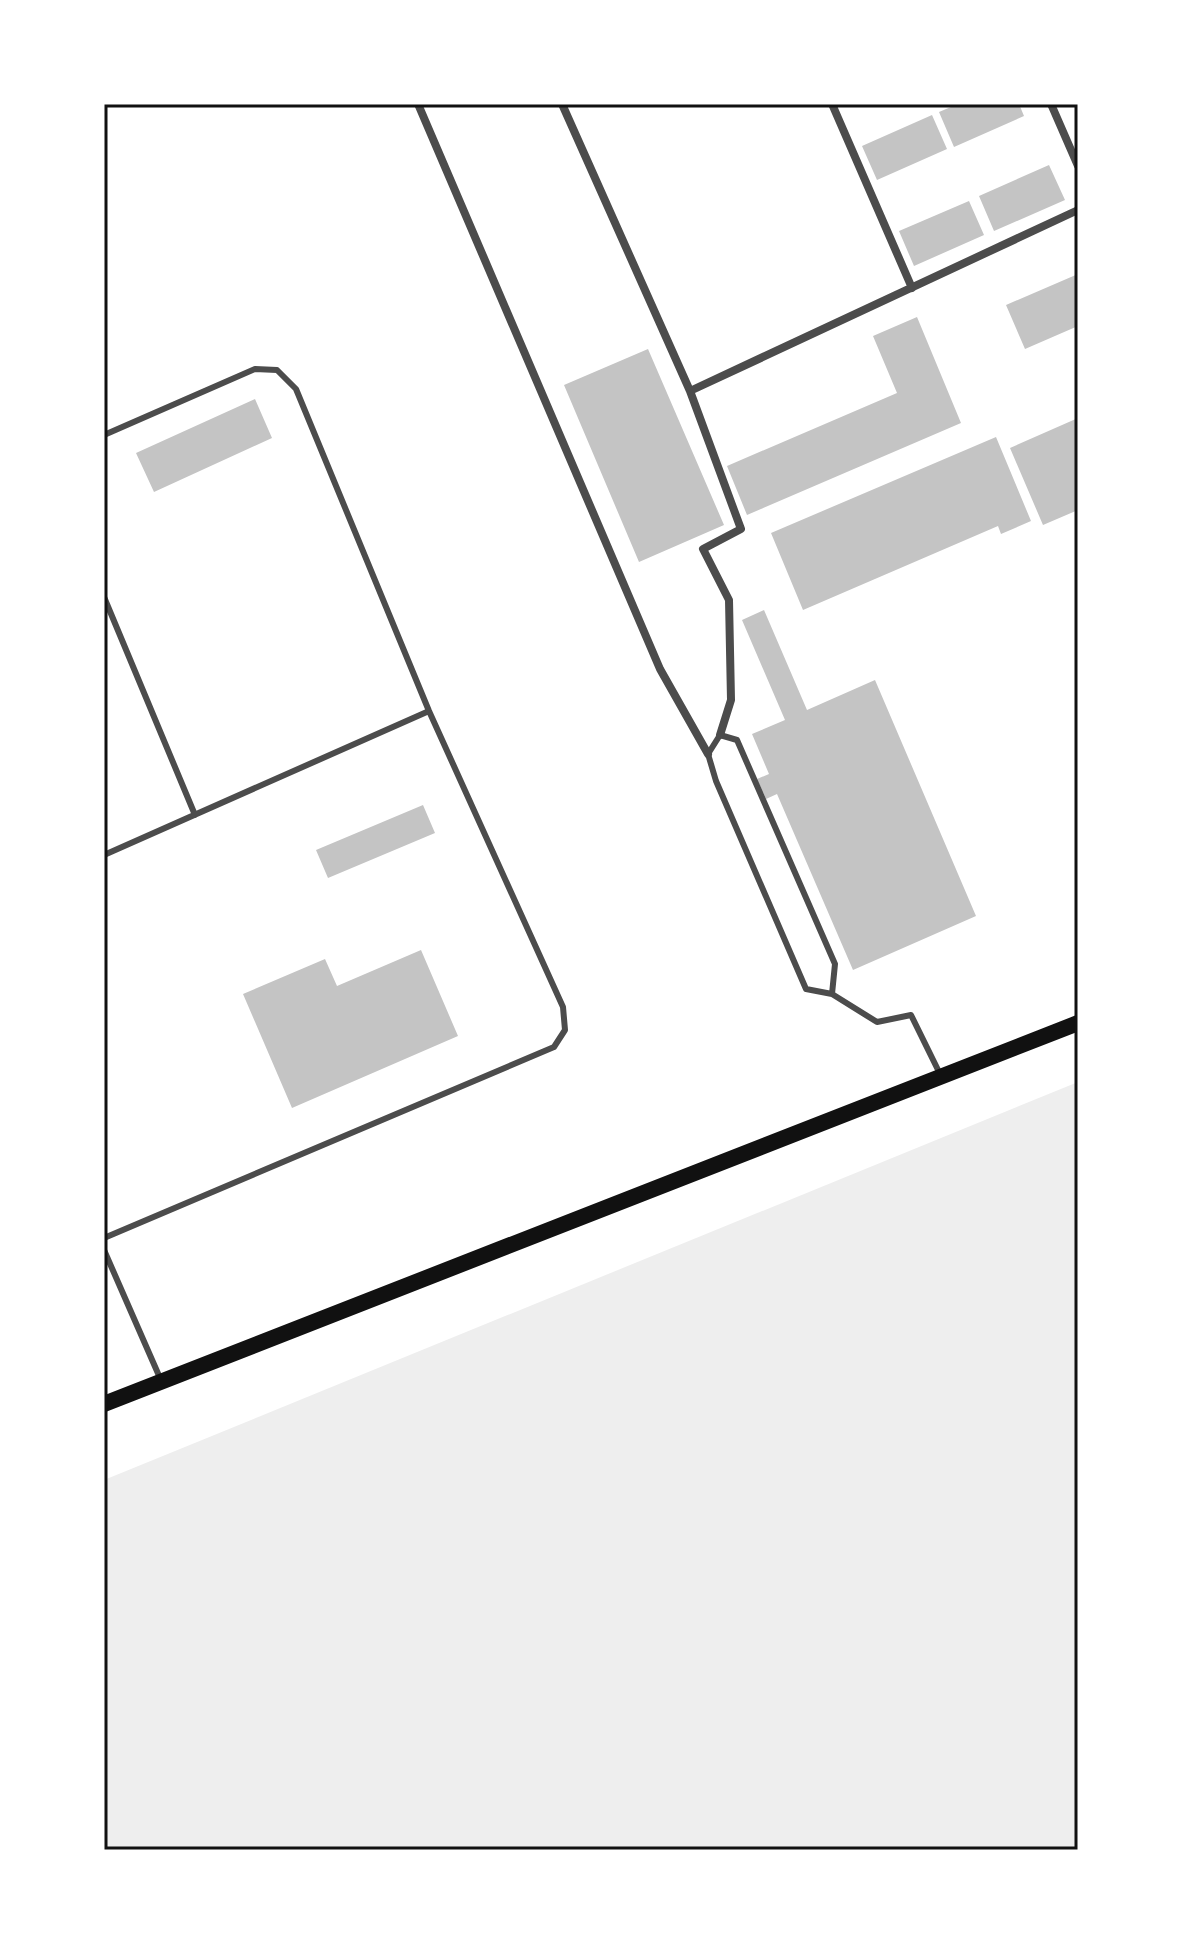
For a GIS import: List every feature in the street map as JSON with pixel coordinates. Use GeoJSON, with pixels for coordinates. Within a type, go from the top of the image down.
{"type":"FeatureCollection","features":[{"type":"Feature","properties":{"kind":"main road"},"geometry":{"type":"LineString","coordinates":[[104,1404],[1078,1023]]}},
{"type":"Feature","properties":{"kind":"street"},"geometry":{"type":"LineString","coordinates":[[418,104],[660,669],[708,754]]}},
{"type":"Feature","properties":{"kind":"street"},"geometry":{"type":"LineString","coordinates":[[562,104],[690,391],[741,529],[703,549],[729,600],[731,700],[720,735]]}},
{"type":"Feature","properties":{"kind":"street"},"geometry":{"type":"LineString","coordinates":[[832,104],[912,288]]}},
{"type":"Feature","properties":{"kind":"street"},"geometry":{"type":"LineString","coordinates":[[1051,104],[1078,166]]}},
{"type":"Feature","properties":{"kind":"street"},"geometry":{"type":"LineString","coordinates":[[690,391],[1078,210]]}},
{"type":"Feature","properties":{"kind":"lane"},"geometry":{"type":"LineString","coordinates":[[104,435],[255,369],[277,370],[296,389],[429,711],[563,1007],[565,1030],[554,1047],[104,1238]]}},
{"type":"Feature","properties":{"kind":"lane"},"geometry":{"type":"LineString","coordinates":[[104,597],[195,815]]}},
{"type":"Feature","properties":{"kind":"lane"},"geometry":{"type":"LineString","coordinates":[[104,855],[429,711]]}},
{"type":"Feature","properties":{"kind":"lane"},"geometry":{"type":"LineString","coordinates":[[832,994],[835,964],[829,949],[737,740],[720,735],[708,754],[716,781],[806,989],[832,994],[877,1022],[911,1015],[941,1077]]}},
{"type":"Feature","properties":{"kind":"lane"},"geometry":{"type":"LineString","coordinates":[[104,1250],[162,1382]]}},
{"type":"Feature","properties":{"kind":"shaded area"},"geometry":{"type":"Polygon","coordinates":[[[1078,1082],[1078,1850],[104,1850],[104,1480],[1078,1082]]]}},
{"type":"Feature","properties":{"kind":"building"},"geometry":{"type":"Polygon","coordinates":[[[958,104],[1019,104],[1024,116],[954,147],[939,112],[958,104]]]}},
{"type":"Feature","properties":{"kind":"building"},"geometry":{"type":"Polygon","coordinates":[[[932,115],[947,149],[877,180],[862,146],[932,115]]]}},
{"type":"Feature","properties":{"kind":"building"},"geometry":{"type":"Polygon","coordinates":[[[1049,165],[1065,200],[994,231],[979,196],[1049,165]]]}},
{"type":"Feature","properties":{"kind":"building"},"geometry":{"type":"Polygon","coordinates":[[[969,201],[984,235],[914,266],[899,231],[969,201]]]}},
{"type":"Feature","properties":{"kind":"building"},"geometry":{"type":"Polygon","coordinates":[[[1078,274],[1078,326],[1025,349],[1006,305],[1078,274]]]}},
{"type":"Feature","properties":{"kind":"building"},"geometry":{"type":"Polygon","coordinates":[[[917,317],[961,423],[747,515],[727,466],[897,393],[873,336],[917,317]]]}},
{"type":"Feature","properties":{"kind":"building"},"geometry":{"type":"Polygon","coordinates":[[[648,349],[724,525],[639,562],[564,385],[648,349]]]}},
{"type":"Feature","properties":{"kind":"building"},"geometry":{"type":"Polygon","coordinates":[[[255,399],[272,438],[154,492],[136,453],[255,399]]]}},
{"type":"Feature","properties":{"kind":"building"},"geometry":{"type":"Polygon","coordinates":[[[1078,418],[1078,510],[1043,525],[1010,448],[1078,418]]]}},
{"type":"Feature","properties":{"kind":"building"},"geometry":{"type":"Polygon","coordinates":[[[996,437],[1031,521],[1001,534],[998,526],[803,610],[771,533],[996,437]]]}},
{"type":"Feature","properties":{"kind":"building"},"geometry":{"type":"Polygon","coordinates":[[[764,610],[807,710],[875,680],[976,916],[853,970],[777,794],[766,799],[757,779],[769,774],[752,734],[785,720],[742,620],[764,610]]]}},
{"type":"Feature","properties":{"kind":"building"},"geometry":{"type":"Polygon","coordinates":[[[423,805],[435,833],[328,878],[316,850],[423,805]]]}},
{"type":"Feature","properties":{"kind":"building"},"geometry":{"type":"Polygon","coordinates":[[[421,950],[458,1036],[292,1108],[243,994],[325,959],[337,986],[421,950]]]}}]}
